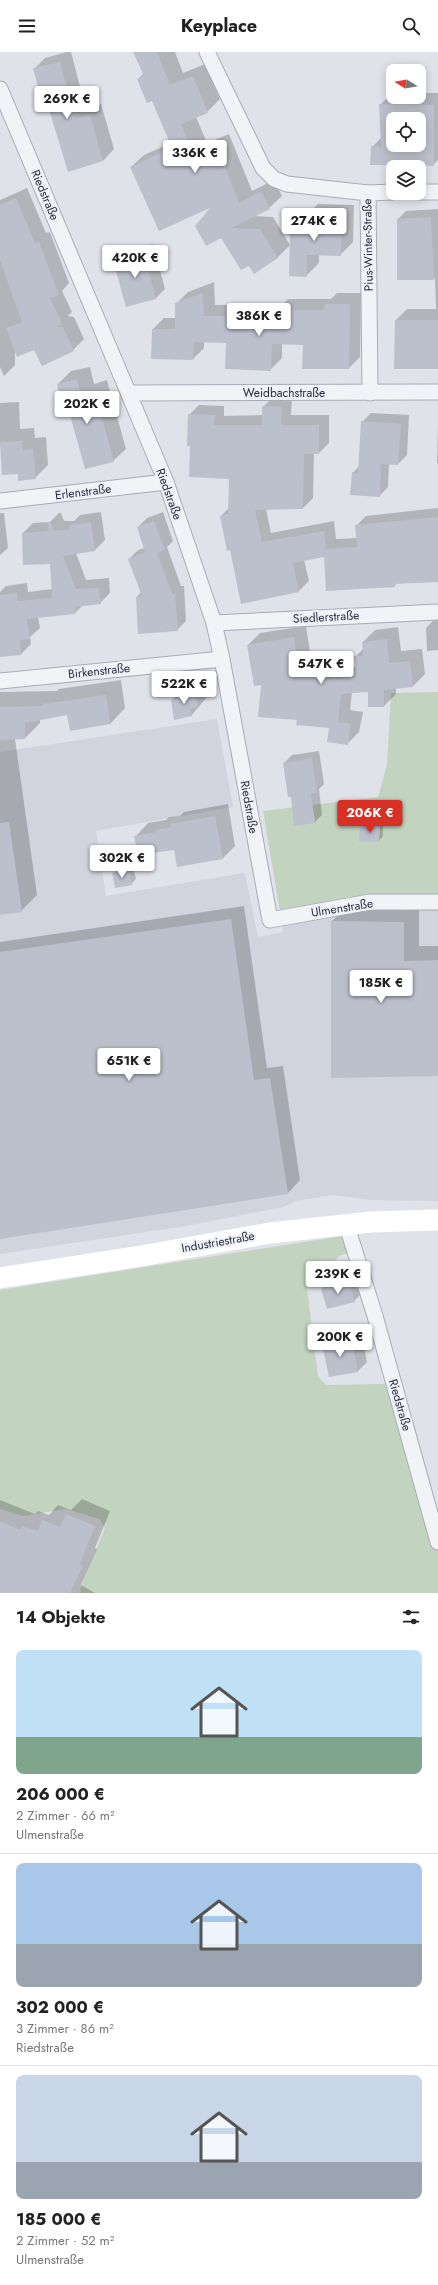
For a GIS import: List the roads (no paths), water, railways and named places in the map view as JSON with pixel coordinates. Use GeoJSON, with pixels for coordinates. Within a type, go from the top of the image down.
{"type":"FeatureCollection","features":[{"type":"Feature","properties":{"kind":"street","name":"Pius-Winter-Straße"},"geometry":{"type":"LineString","coordinates":[[208,52],[263,168],[274,179],[304,187],[368,193],[370,393]]}},
{"type":"Feature","properties":{"kind":"street","name":"Riedstraße"},"geometry":{"type":"LineString","coordinates":[[0,89],[6,117],[129,393],[166,482],[214,623],[270,920]]}},
{"type":"Feature","properties":{"kind":"street"},"geometry":{"type":"LineString","coordinates":[[368,193],[386,192]]}},
{"type":"Feature","properties":{"kind":"street"},"geometry":{"type":"LineString","coordinates":[[426,192],[438,192]]}},
{"type":"Feature","properties":{"kind":"street","name":"Weidbachstraße"},"geometry":{"type":"LineString","coordinates":[[129,393],[438,392]]}},
{"type":"Feature","properties":{"kind":"street","name":"Erlenstraße"},"geometry":{"type":"LineString","coordinates":[[0,501],[166,482]]}},
{"type":"Feature","properties":{"kind":"street","name":"Siedlerstraße"},"geometry":{"type":"LineString","coordinates":[[214,623],[438,612]]}},
{"type":"Feature","properties":{"kind":"street","name":"Birkenstraße"},"geometry":{"type":"LineString","coordinates":[[0,681],[222,659]]}},
{"type":"Feature","properties":{"kind":"street","name":"Ulmenstraße"},"geometry":{"type":"LineString","coordinates":[[270,920],[370,902],[438,902]]}},
{"type":"Feature","properties":{"kind":"street","name":"Industriestraße"},"geometry":{"type":"LineString","coordinates":[[0,1278],[270,1233],[346,1224],[438,1220]]}},
{"type":"Feature","properties":{"kind":"street","name":"Riedstraße"},"geometry":{"type":"LineString","coordinates":[[346,1224],[375,1316],[438,1542]]}}]}
